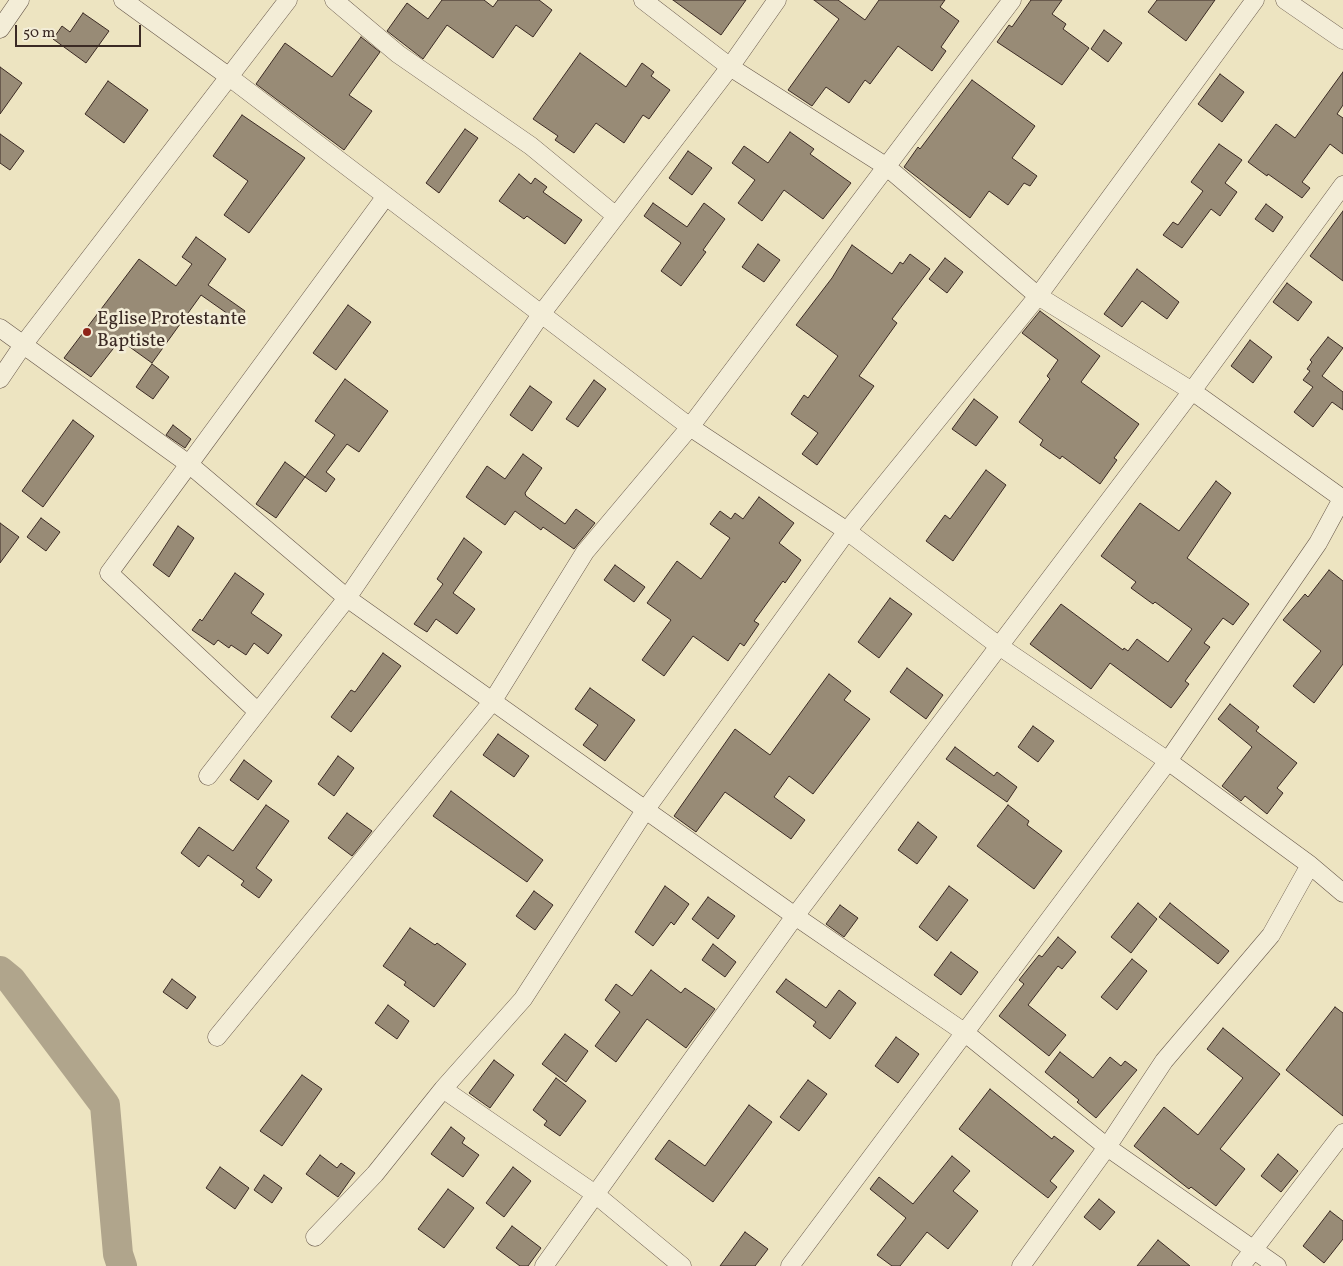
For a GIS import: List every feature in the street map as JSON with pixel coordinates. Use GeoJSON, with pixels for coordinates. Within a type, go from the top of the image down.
{"type":"FeatureCollection","features":[{"type":"Feature","properties":{"kind":"street"},"geometry":{"type":"LineString","coordinates":[[0,28],[20,0]]}},
{"type":"Feature","properties":{"kind":"street"},"geometry":{"type":"LineString","coordinates":[[123,0],[228,76],[690,426],[847,531],[999,646],[1168,761],[1310,865],[1343,893]]}},
{"type":"Feature","properties":{"kind":"street"},"geometry":{"type":"LineString","coordinates":[[0,379],[23,345],[288,0]]}},
{"type":"Feature","properties":{"kind":"street"},"geometry":{"type":"LineString","coordinates":[[334,0],[398,54],[531,146],[616,216]]}},
{"type":"Feature","properties":{"kind":"street"},"geometry":{"type":"LineString","coordinates":[[643,0],[730,67],[887,167],[1038,296],[1192,392],[1343,498],[1318,543],[1168,761],[790,1266]]}},
{"type":"Feature","properties":{"kind":"street"},"geometry":{"type":"LineString","coordinates":[[208,776],[347,598],[542,313],[730,67],[777,0]]}},
{"type":"Feature","properties":{"kind":"street"},"geometry":{"type":"LineString","coordinates":[[217,1037],[492,702],[585,552],[690,426],[1012,0]]}},
{"type":"Feature","properties":{"kind":"street"},"geometry":{"type":"LineString","coordinates":[[315,1237],[375,1174],[443,1089],[523,999],[646,809],[847,531],[1038,296],[1254,0]]}},
{"type":"Feature","properties":{"kind":"street"},"geometry":{"type":"LineString","coordinates":[[1285,0],[1343,40]]}},
{"type":"Feature","properties":{"kind":"street"},"geometry":{"type":"LineString","coordinates":[[544,1266],[795,916],[1192,392],[1343,185]]}},
{"type":"Feature","properties":{"kind":"street"},"geometry":{"type":"LineString","coordinates":[[258,712],[109,573],[386,196]]}},
{"type":"Feature","properties":{"kind":"street"},"geometry":{"type":"LineString","coordinates":[[0,328],[190,465],[347,598],[795,916],[964,1032],[1107,1147],[1277,1266]]}},
{"type":"Feature","properties":{"kind":"street"},"geometry":{"type":"LineString","coordinates":[[1021,1266],[1107,1147],[1164,1061],[1271,935],[1310,865]]}},
{"type":"Feature","properties":{"kind":"street"},"geometry":{"type":"LineString","coordinates":[[443,1089],[595,1194],[682,1266]]}},
{"type":"Feature","properties":{"kind":"street"},"geometry":{"type":"LineString","coordinates":[[1241,1266],[1252,1248],[1343,1134]]}},
{"type":"Feature","properties":{"kind":"building"},"geometry":{"type":"Polygon","coordinates":[[[442,0],[484,0],[493,7],[498,0],[539,0],[552,10],[533,37],[516,25],[493,58],[447,25],[423,59],[387,31],[407,3],[428,19],[442,0]]]}},
{"type":"Feature","properties":{"kind":"building"},"geometry":{"type":"Polygon","coordinates":[[[673,0],[746,0],[721,35],[673,0]]]}},
{"type":"Feature","properties":{"kind":"building"},"geometry":{"type":"Polygon","coordinates":[[[814,0],[838,0],[865,20],[879,0],[945,0],[940,7],[959,21],[941,47],[946,51],[932,71],[898,46],[870,84],[865,80],[849,103],[826,87],[812,106],[788,90],[839,19],[814,0]]]}},
{"type":"Feature","properties":{"kind":"building"},"geometry":{"type":"Polygon","coordinates":[[[1031,0],[1062,0],[1052,14],[1066,24],[1063,29],[1089,48],[1062,85],[997,42],[1009,25],[1012,27],[1031,0]]]}},
{"type":"Feature","properties":{"kind":"building"},"geometry":{"type":"Polygon","coordinates":[[[1157,0],[1215,0],[1186,41],[1148,12],[1157,0]]]}},
{"type":"Feature","properties":{"kind":"building"},"geometry":{"type":"Polygon","coordinates":[[[83,13],[109,31],[86,63],[53,39],[62,26],[70,32],[83,13]]]}},
{"type":"Feature","properties":{"kind":"building"},"geometry":{"type":"Polygon","coordinates":[[[1104,30],[1122,43],[1108,62],[1091,49],[1104,30]]]}},
{"type":"Feature","properties":{"kind":"building"},"geometry":{"type":"Polygon","coordinates":[[[361,37],[380,52],[349,95],[372,111],[344,150],[256,84],[285,43],[332,77],[361,37]]]}},
{"type":"Feature","properties":{"kind":"building"},"geometry":{"type":"Polygon","coordinates":[[[580,53],[626,87],[642,63],[654,72],[651,76],[670,90],[649,119],[643,115],[624,143],[596,123],[574,153],[555,140],[558,136],[533,119],[580,53]]]}},
{"type":"Feature","properties":{"kind":"building"},"geometry":{"type":"Polygon","coordinates":[[[0,67],[22,83],[0,114],[0,67]]]}},
{"type":"Feature","properties":{"kind":"building"},"geometry":{"type":"Polygon","coordinates":[[[1343,72],[1343,105],[1337,114],[1343,118],[1343,154],[1330,144],[1302,182],[1310,188],[1302,198],[1248,162],[1276,124],[1295,138],[1343,72]]]}},
{"type":"Feature","properties":{"kind":"building"},"geometry":{"type":"Polygon","coordinates":[[[1220,74],[1244,92],[1222,122],[1198,104],[1220,74]]]}},
{"type":"Feature","properties":{"kind":"building"},"geometry":{"type":"Polygon","coordinates":[[[972,80],[1035,126],[1012,158],[1037,176],[1030,186],[1024,183],[1008,205],[989,191],[970,218],[904,167],[918,147],[920,149],[972,80]]]}},
{"type":"Feature","properties":{"kind":"building"},"geometry":{"type":"Polygon","coordinates":[[[108,81],[148,110],[124,143],[85,114],[108,81]]]}},
{"type":"Feature","properties":{"kind":"building"},"geometry":{"type":"Polygon","coordinates":[[[242,115],[305,158],[249,233],[224,215],[248,181],[213,156],[242,115]]]}},
{"type":"Feature","properties":{"kind":"building"},"geometry":{"type":"Polygon","coordinates":[[[465,129],[478,138],[439,193],[426,183],[465,129]]]}},
{"type":"Feature","properties":{"kind":"building"},"geometry":{"type":"Polygon","coordinates":[[[790,132],[814,149],[810,154],[851,183],[823,219],[784,190],[762,221],[738,203],[755,180],[732,163],[744,146],[768,163],[790,132]]]}},
{"type":"Feature","properties":{"kind":"building"},"geometry":{"type":"Polygon","coordinates":[[[0,134],[24,151],[10,170],[0,163],[0,134]]]}},
{"type":"Feature","properties":{"kind":"building"},"geometry":{"type":"Polygon","coordinates":[[[1219,144],[1242,160],[1225,183],[1237,192],[1220,216],[1211,209],[1182,248],[1163,235],[1173,222],[1178,225],[1203,191],[1191,182],[1219,144]]]}},
{"type":"Feature","properties":{"kind":"building"},"geometry":{"type":"Polygon","coordinates":[[[688,151],[712,168],[692,195],[669,178],[688,151]]]}},
{"type":"Feature","properties":{"kind":"building"},"geometry":{"type":"Polygon","coordinates":[[[519,174],[531,184],[535,178],[547,187],[543,192],[582,220],[565,244],[527,216],[524,219],[499,201],[519,174]]]}},
{"type":"Feature","properties":{"kind":"building"},"geometry":{"type":"Polygon","coordinates":[[[653,203],[687,227],[704,203],[725,219],[703,250],[706,252],[681,286],[661,271],[681,243],[644,216],[653,203]]]}},
{"type":"Feature","properties":{"kind":"building"},"geometry":{"type":"Polygon","coordinates":[[[1266,204],[1283,217],[1273,232],[1255,219],[1266,204]]]}},
{"type":"Feature","properties":{"kind":"building"},"geometry":{"type":"Polygon","coordinates":[[[1343,211],[1343,281],[1310,256],[1343,211]]]}},
{"type":"Feature","properties":{"kind":"building"},"geometry":{"type":"Polygon","coordinates":[[[196,237],[226,259],[208,285],[245,311],[238,321],[201,295],[152,363],[120,340],[91,377],[64,358],[139,259],[176,286],[192,264],[182,257],[196,237]]]}},
{"type":"Feature","properties":{"kind":"building"},"geometry":{"type":"Polygon","coordinates":[[[758,244],[780,260],[764,282],[742,267],[758,244]]]}},
{"type":"Feature","properties":{"kind":"building"},"geometry":{"type":"Polygon","coordinates":[[[852,245],[892,274],[900,262],[903,264],[910,254],[930,269],[892,319],[897,323],[859,376],[874,386],[817,465],[802,454],[818,433],[791,414],[804,395],[808,398],[838,356],[796,325],[832,278],[852,245]]]}},
{"type":"Feature","properties":{"kind":"building"},"geometry":{"type":"Polygon","coordinates":[[[945,258],[963,272],[947,293],[929,279],[945,258]]]}},
{"type":"Feature","properties":{"kind":"building"},"geometry":{"type":"Polygon","coordinates":[[[1137,269],[1179,302],[1167,319],[1142,301],[1122,327],[1104,314],[1137,269]]]}},
{"type":"Feature","properties":{"kind":"building"},"geometry":{"type":"Polygon","coordinates":[[[1287,283],[1312,302],[1298,321],[1273,302],[1287,283]]]}},
{"type":"Feature","properties":{"kind":"building"},"geometry":{"type":"Polygon","coordinates":[[[348,305],[371,322],[336,370],[313,353],[348,305]]]}},
{"type":"Feature","properties":{"kind":"building"},"geometry":{"type":"Polygon","coordinates":[[[1040,311],[1100,356],[1081,382],[1139,424],[1114,458],[1117,460],[1100,484],[1062,456],[1060,459],[1040,445],[1043,440],[1019,422],[1050,379],[1047,376],[1058,360],[1022,333],[1040,311]]]}},
{"type":"Feature","properties":{"kind":"building"},"geometry":{"type":"Polygon","coordinates":[[[1328,337],[1343,348],[1322,376],[1343,392],[1343,410],[1332,402],[1313,427],[1294,412],[1313,387],[1303,380],[1310,371],[1307,369],[1312,362],[1310,360],[1328,337]]]}},
{"type":"Feature","properties":{"kind":"building"},"geometry":{"type":"Polygon","coordinates":[[[1250,340],[1272,357],[1253,383],[1231,366],[1250,340]]]}},
{"type":"Feature","properties":{"kind":"building"},"geometry":{"type":"Polygon","coordinates":[[[152,364],[169,377],[153,399],[136,387],[152,364]]]}},
{"type":"Feature","properties":{"kind":"building"},"geometry":{"type":"Polygon","coordinates":[[[345,379],[388,411],[359,452],[347,444],[326,472],[335,479],[326,492],[305,477],[335,435],[315,421],[345,379]]]}},
{"type":"Feature","properties":{"kind":"building"},"geometry":{"type":"Polygon","coordinates":[[[594,380],[606,389],[578,427],[566,419],[594,380]]]}},
{"type":"Feature","properties":{"kind":"building"},"geometry":{"type":"Polygon","coordinates":[[[530,386],[552,402],[532,431],[510,415],[530,386]]]}},
{"type":"Feature","properties":{"kind":"building"},"geometry":{"type":"Polygon","coordinates":[[[974,399],[998,417],[976,446],[952,429],[974,399]]]}},
{"type":"Feature","properties":{"kind":"building"},"geometry":{"type":"Polygon","coordinates":[[[73,420],[94,436],[43,507],[22,491],[73,420]]]}},
{"type":"Feature","properties":{"kind":"building"},"geometry":{"type":"Polygon","coordinates":[[[173,425],[191,439],[185,448],[166,435],[173,425]]]}},
{"type":"Feature","properties":{"kind":"building"},"geometry":{"type":"Polygon","coordinates":[[[523,454],[542,468],[525,493],[526,496],[565,524],[576,509],[595,523],[574,549],[543,527],[541,530],[515,511],[505,525],[466,497],[487,466],[505,479],[523,454]]]}},
{"type":"Feature","properties":{"kind":"building"},"geometry":{"type":"Polygon","coordinates":[[[285,462],[305,477],[276,518],[256,504],[285,462]]]}},
{"type":"Feature","properties":{"kind":"building"},"geometry":{"type":"Polygon","coordinates":[[[986,470],[1006,485],[953,561],[926,541],[945,515],[950,519],[986,470]]]}},
{"type":"Feature","properties":{"kind":"building"},"geometry":{"type":"Polygon","coordinates":[[[1216,481],[1231,493],[1187,558],[1249,604],[1233,625],[1223,618],[1204,643],[1210,647],[1185,681],[1189,684],[1171,708],[1110,663],[1091,689],[1030,644],[1061,604],[1123,650],[1124,648],[1128,651],[1137,639],[1168,662],[1192,629],[1155,602],[1153,604],[1131,588],[1136,582],[1101,556],[1140,503],[1179,531],[1216,481]]]}},
{"type":"Feature","properties":{"kind":"building"},"geometry":{"type":"Polygon","coordinates":[[[759,497],[794,523],[779,543],[801,560],[754,621],[759,624],[744,646],[740,643],[728,661],[693,636],[664,676],[642,660],[671,620],[647,603],[677,561],[701,579],[730,538],[710,524],[720,511],[731,519],[735,513],[743,519],[759,497]]]}},
{"type":"Feature","properties":{"kind":"building"},"geometry":{"type":"Polygon","coordinates":[[[41,518],[60,532],[46,551],[27,537],[41,518]]]}},
{"type":"Feature","properties":{"kind":"building"},"geometry":{"type":"Polygon","coordinates":[[[0,523],[19,537],[0,563],[0,523]]]}},
{"type":"Feature","properties":{"kind":"building"},"geometry":{"type":"Polygon","coordinates":[[[178,526],[194,538],[169,577],[153,565],[178,526]]]}},
{"type":"Feature","properties":{"kind":"building"},"geometry":{"type":"Polygon","coordinates":[[[464,538],[482,552],[453,593],[475,609],[457,634],[436,619],[427,632],[414,624],[443,584],[437,579],[464,538]]]}},
{"type":"Feature","properties":{"kind":"building"},"geometry":{"type":"Polygon","coordinates":[[[615,565],[645,587],[634,602],[604,580],[615,565]]]}},
{"type":"Feature","properties":{"kind":"building"},"geometry":{"type":"Polygon","coordinates":[[[1329,570],[1343,581],[1343,664],[1314,703],[1293,686],[1321,651],[1283,620],[1305,594],[1308,597],[1329,570]]]}},
{"type":"Feature","properties":{"kind":"building"},"geometry":{"type":"Polygon","coordinates":[[[235,573],[264,594],[251,613],[282,635],[268,654],[254,643],[246,655],[231,645],[229,648],[218,640],[214,645],[192,630],[200,619],[202,621],[235,573]]]}},
{"type":"Feature","properties":{"kind":"building"},"geometry":{"type":"Polygon","coordinates":[[[890,598],[912,614],[879,658],[858,642],[890,598]]]}},
{"type":"Feature","properties":{"kind":"building"},"geometry":{"type":"Polygon","coordinates":[[[383,653],[401,666],[351,732],[331,717],[351,690],[355,692],[383,653]]]}},
{"type":"Feature","properties":{"kind":"building"},"geometry":{"type":"Polygon","coordinates":[[[907,668],[943,695],[926,719],[890,692],[907,668]]]}},
{"type":"Feature","properties":{"kind":"building"},"geometry":{"type":"Polygon","coordinates":[[[829,674],[851,691],[844,700],[870,719],[813,794],[789,776],[774,797],[805,820],[791,839],[725,792],[696,832],[674,816],[735,729],[770,755],[829,674]]]}},
{"type":"Feature","properties":{"kind":"building"},"geometry":{"type":"Polygon","coordinates":[[[590,688],[635,720],[605,761],[583,745],[598,725],[575,709],[590,688]]]}},
{"type":"Feature","properties":{"kind":"building"},"geometry":{"type":"Polygon","coordinates":[[[1230,704],[1259,727],[1256,731],[1297,763],[1277,788],[1283,793],[1267,814],[1245,796],[1241,801],[1222,786],[1252,747],[1218,719],[1230,704]]]}},
{"type":"Feature","properties":{"kind":"building"},"geometry":{"type":"Polygon","coordinates":[[[1033,726],[1054,741],[1038,762],[1018,747],[1033,726]]]}},
{"type":"Feature","properties":{"kind":"building"},"geometry":{"type":"Polygon","coordinates":[[[498,734],[529,756],[514,777],[483,755],[498,734]]]}},
{"type":"Feature","properties":{"kind":"building"},"geometry":{"type":"Polygon","coordinates":[[[955,747],[994,776],[997,772],[1017,787],[1007,802],[946,759],[955,747]]]}},
{"type":"Feature","properties":{"kind":"building"},"geometry":{"type":"Polygon","coordinates":[[[338,756],[354,768],[334,796],[318,784],[338,756]]]}},
{"type":"Feature","properties":{"kind":"building"},"geometry":{"type":"Polygon","coordinates":[[[244,760],[272,781],[258,800],[230,780],[244,760]]]}},
{"type":"Feature","properties":{"kind":"building"},"geometry":{"type":"Polygon","coordinates":[[[451,791],[543,860],[527,882],[433,816],[451,791]]]}},
{"type":"Feature","properties":{"kind":"building"},"geometry":{"type":"Polygon","coordinates":[[[266,805],[289,821],[256,868],[272,880],[259,898],[241,885],[244,881],[208,855],[199,867],[181,853],[199,827],[233,851],[266,805]]]}},
{"type":"Feature","properties":{"kind":"building"},"geometry":{"type":"Polygon","coordinates":[[[1008,805],[1029,821],[1027,825],[1062,851],[1034,889],[977,846],[1008,805]]]}},
{"type":"Feature","properties":{"kind":"building"},"geometry":{"type":"Polygon","coordinates":[[[347,813],[372,831],[352,856],[328,838],[347,813]]]}},
{"type":"Feature","properties":{"kind":"building"},"geometry":{"type":"Polygon","coordinates":[[[918,822],[937,837],[917,864],[898,850],[918,822]]]}},
{"type":"Feature","properties":{"kind":"building"},"geometry":{"type":"Polygon","coordinates":[[[665,886],[689,904],[674,925],[671,922],[653,946],[635,932],[665,886]]]}},
{"type":"Feature","properties":{"kind":"building"},"geometry":{"type":"Polygon","coordinates":[[[949,886],[968,900],[937,941],[919,927],[949,886]]]}},
{"type":"Feature","properties":{"kind":"building"},"geometry":{"type":"Polygon","coordinates":[[[534,891],[553,905],[535,930],[516,916],[534,891]]]}},
{"type":"Feature","properties":{"kind":"building"},"geometry":{"type":"Polygon","coordinates":[[[708,897],[735,916],[718,939],[692,919],[708,897]]]}},
{"type":"Feature","properties":{"kind":"building"},"geometry":{"type":"Polygon","coordinates":[[[1138,903],[1157,919],[1131,953],[1111,937],[1138,903]]]}},
{"type":"Feature","properties":{"kind":"building"},"geometry":{"type":"Polygon","coordinates":[[[1170,903],[1229,951],[1218,964],[1159,917],[1170,903]]]}},
{"type":"Feature","properties":{"kind":"building"},"geometry":{"type":"Polygon","coordinates":[[[840,905],[858,918],[844,937],[826,924],[840,905]]]}},
{"type":"Feature","properties":{"kind":"building"},"geometry":{"type":"Polygon","coordinates":[[[410,928],[435,945],[437,943],[466,964],[434,1007],[404,985],[406,982],[383,966],[410,928]]]}},
{"type":"Feature","properties":{"kind":"building"},"geometry":{"type":"Polygon","coordinates":[[[1058,937],[1076,952],[1062,969],[1058,966],[1028,1005],[1066,1035],[1049,1056],[999,1016],[1024,984],[1019,980],[1039,955],[1042,957],[1058,937]]]}},
{"type":"Feature","properties":{"kind":"building"},"geometry":{"type":"Polygon","coordinates":[[[713,944],[736,962],[725,977],[702,960],[713,944]]]}},
{"type":"Feature","properties":{"kind":"building"},"geometry":{"type":"Polygon","coordinates":[[[951,952],[978,972],[961,995],[934,975],[951,952]]]}},
{"type":"Feature","properties":{"kind":"building"},"geometry":{"type":"Polygon","coordinates":[[[1132,959],[1147,971],[1117,1010],[1101,997],[1132,959]]]}},
{"type":"Feature","properties":{"kind":"building"},"geometry":{"type":"Polygon","coordinates":[[[651,970],[681,993],[685,988],[715,1009],[686,1048],[647,1019],[616,1062],[595,1046],[620,1012],[605,1000],[616,984],[632,996],[651,970]]]}},
{"type":"Feature","properties":{"kind":"building"},"geometry":{"type":"Polygon","coordinates":[[[172,979],[196,997],[187,1009],[163,992],[172,979]]]}},
{"type":"Feature","properties":{"kind":"building"},"geometry":{"type":"Polygon","coordinates":[[[786,979],[826,1008],[839,990],[856,1003],[830,1039],[813,1026],[816,1022],[776,992],[786,979]]]}},
{"type":"Feature","properties":{"kind":"building"},"geometry":{"type":"Polygon","coordinates":[[[388,1005],[409,1021],[397,1039],[375,1023],[388,1005]]]}},
{"type":"Feature","properties":{"kind":"building"},"geometry":{"type":"Polygon","coordinates":[[[1335,1007],[1343,1013],[1343,1116],[1286,1070],[1335,1007]]]}},
{"type":"Feature","properties":{"kind":"building"},"geometry":{"type":"Polygon","coordinates":[[[1223,1028],[1280,1074],[1220,1149],[1245,1169],[1216,1206],[1191,1187],[1189,1189],[1134,1146],[1164,1107],[1198,1135],[1243,1078],[1207,1049],[1223,1028]]]}},
{"type":"Feature","properties":{"kind":"building"},"geometry":{"type":"Polygon","coordinates":[[[565,1034],[588,1051],[566,1082],[542,1064],[565,1034]]]}},
{"type":"Feature","properties":{"kind":"building"},"geometry":{"type":"Polygon","coordinates":[[[896,1037],[919,1054],[898,1083],[875,1066],[896,1037]]]}},
{"type":"Feature","properties":{"kind":"building"},"geometry":{"type":"Polygon","coordinates":[[[1060,1052],[1093,1078],[1110,1057],[1121,1066],[1125,1061],[1137,1070],[1096,1118],[1077,1102],[1079,1100],[1045,1072],[1060,1052]]]}},
{"type":"Feature","properties":{"kind":"building"},"geometry":{"type":"Polygon","coordinates":[[[494,1060],[514,1075],[490,1108],[469,1093],[494,1060]]]}},
{"type":"Feature","properties":{"kind":"building"},"geometry":{"type":"Polygon","coordinates":[[[302,1075],[322,1089],[282,1146],[260,1131],[302,1075]]]}},
{"type":"Feature","properties":{"kind":"building"},"geometry":{"type":"Polygon","coordinates":[[[556,1078],[586,1101],[560,1136],[544,1125],[547,1121],[533,1110],[556,1078]]]}},
{"type":"Feature","properties":{"kind":"building"},"geometry":{"type":"Polygon","coordinates":[[[808,1080],[827,1094],[799,1131],[780,1117],[808,1080]]]}},
{"type":"Feature","properties":{"kind":"building"},"geometry":{"type":"Polygon","coordinates":[[[990,1089],[1052,1139],[1054,1136],[1074,1151],[1050,1181],[1057,1187],[1048,1198],[959,1129],[990,1089]]]}},
{"type":"Feature","properties":{"kind":"building"},"geometry":{"type":"Polygon","coordinates":[[[749,1105],[772,1122],[713,1202],[655,1159],[669,1140],[705,1166],[749,1105]]]}},
{"type":"Feature","properties":{"kind":"building"},"geometry":{"type":"Polygon","coordinates":[[[451,1127],[465,1138],[462,1143],[479,1155],[463,1177],[431,1154],[451,1127]]]}},
{"type":"Feature","properties":{"kind":"building"},"geometry":{"type":"Polygon","coordinates":[[[1278,1154],[1298,1171],[1281,1192],[1261,1176],[1278,1154]]]}},
{"type":"Feature","properties":{"kind":"building"},"geometry":{"type":"Polygon","coordinates":[[[320,1155],[337,1168],[341,1163],[355,1173],[338,1197],[306,1174],[320,1155]]]}},
{"type":"Feature","properties":{"kind":"building"},"geometry":{"type":"Polygon","coordinates":[[[952,1156],[970,1171],[953,1191],[978,1211],[948,1249],[927,1232],[900,1266],[892,1266],[877,1255],[906,1218],[870,1189],[879,1177],[913,1204],[952,1156]]]}},
{"type":"Feature","properties":{"kind":"building"},"geometry":{"type":"Polygon","coordinates":[[[220,1167],[249,1188],[235,1209],[206,1188],[220,1167]]]}},
{"type":"Feature","properties":{"kind":"building"},"geometry":{"type":"Polygon","coordinates":[[[513,1167],[531,1181],[504,1217],[486,1203],[513,1167]]]}},
{"type":"Feature","properties":{"kind":"building"},"geometry":{"type":"Polygon","coordinates":[[[264,1175],[282,1188],[272,1203],[254,1190],[264,1175]]]}},
{"type":"Feature","properties":{"kind":"building"},"geometry":{"type":"Polygon","coordinates":[[[448,1189],[474,1208],[444,1248],[418,1229],[448,1189]]]}},
{"type":"Feature","properties":{"kind":"building"},"geometry":{"type":"Polygon","coordinates":[[[1099,1199],[1115,1212],[1100,1230],[1084,1217],[1099,1199]]]}},
{"type":"Feature","properties":{"kind":"building"},"geometry":{"type":"Polygon","coordinates":[[[1330,1211],[1343,1221],[1343,1239],[1324,1263],[1303,1246],[1330,1211]]]}},
{"type":"Feature","properties":{"kind":"building"},"geometry":{"type":"Polygon","coordinates":[[[512,1226],[541,1248],[528,1266],[520,1266],[496,1248],[512,1226]]]}},
{"type":"Feature","properties":{"kind":"building"},"geometry":{"type":"Polygon","coordinates":[[[745,1232],[768,1249],[755,1266],[720,1266],[745,1232]]]}},
{"type":"Feature","properties":{"kind":"building"},"geometry":{"type":"Polygon","coordinates":[[[1158,1240],[1190,1266],[1137,1266],[1158,1240]]]}},
{"type":"Feature","properties":{"kind":"waterway"},"geometry":{"type":"LineString","coordinates":[[0,971],[11,980],[105,1105],[118,1254],[122,1266]]}},
{"type":"Feature","properties":{"kind":"place","name":"Eglise Protestante Baptiste"},"geometry":{"type":"Point","coordinates":[87,332]}}]}
